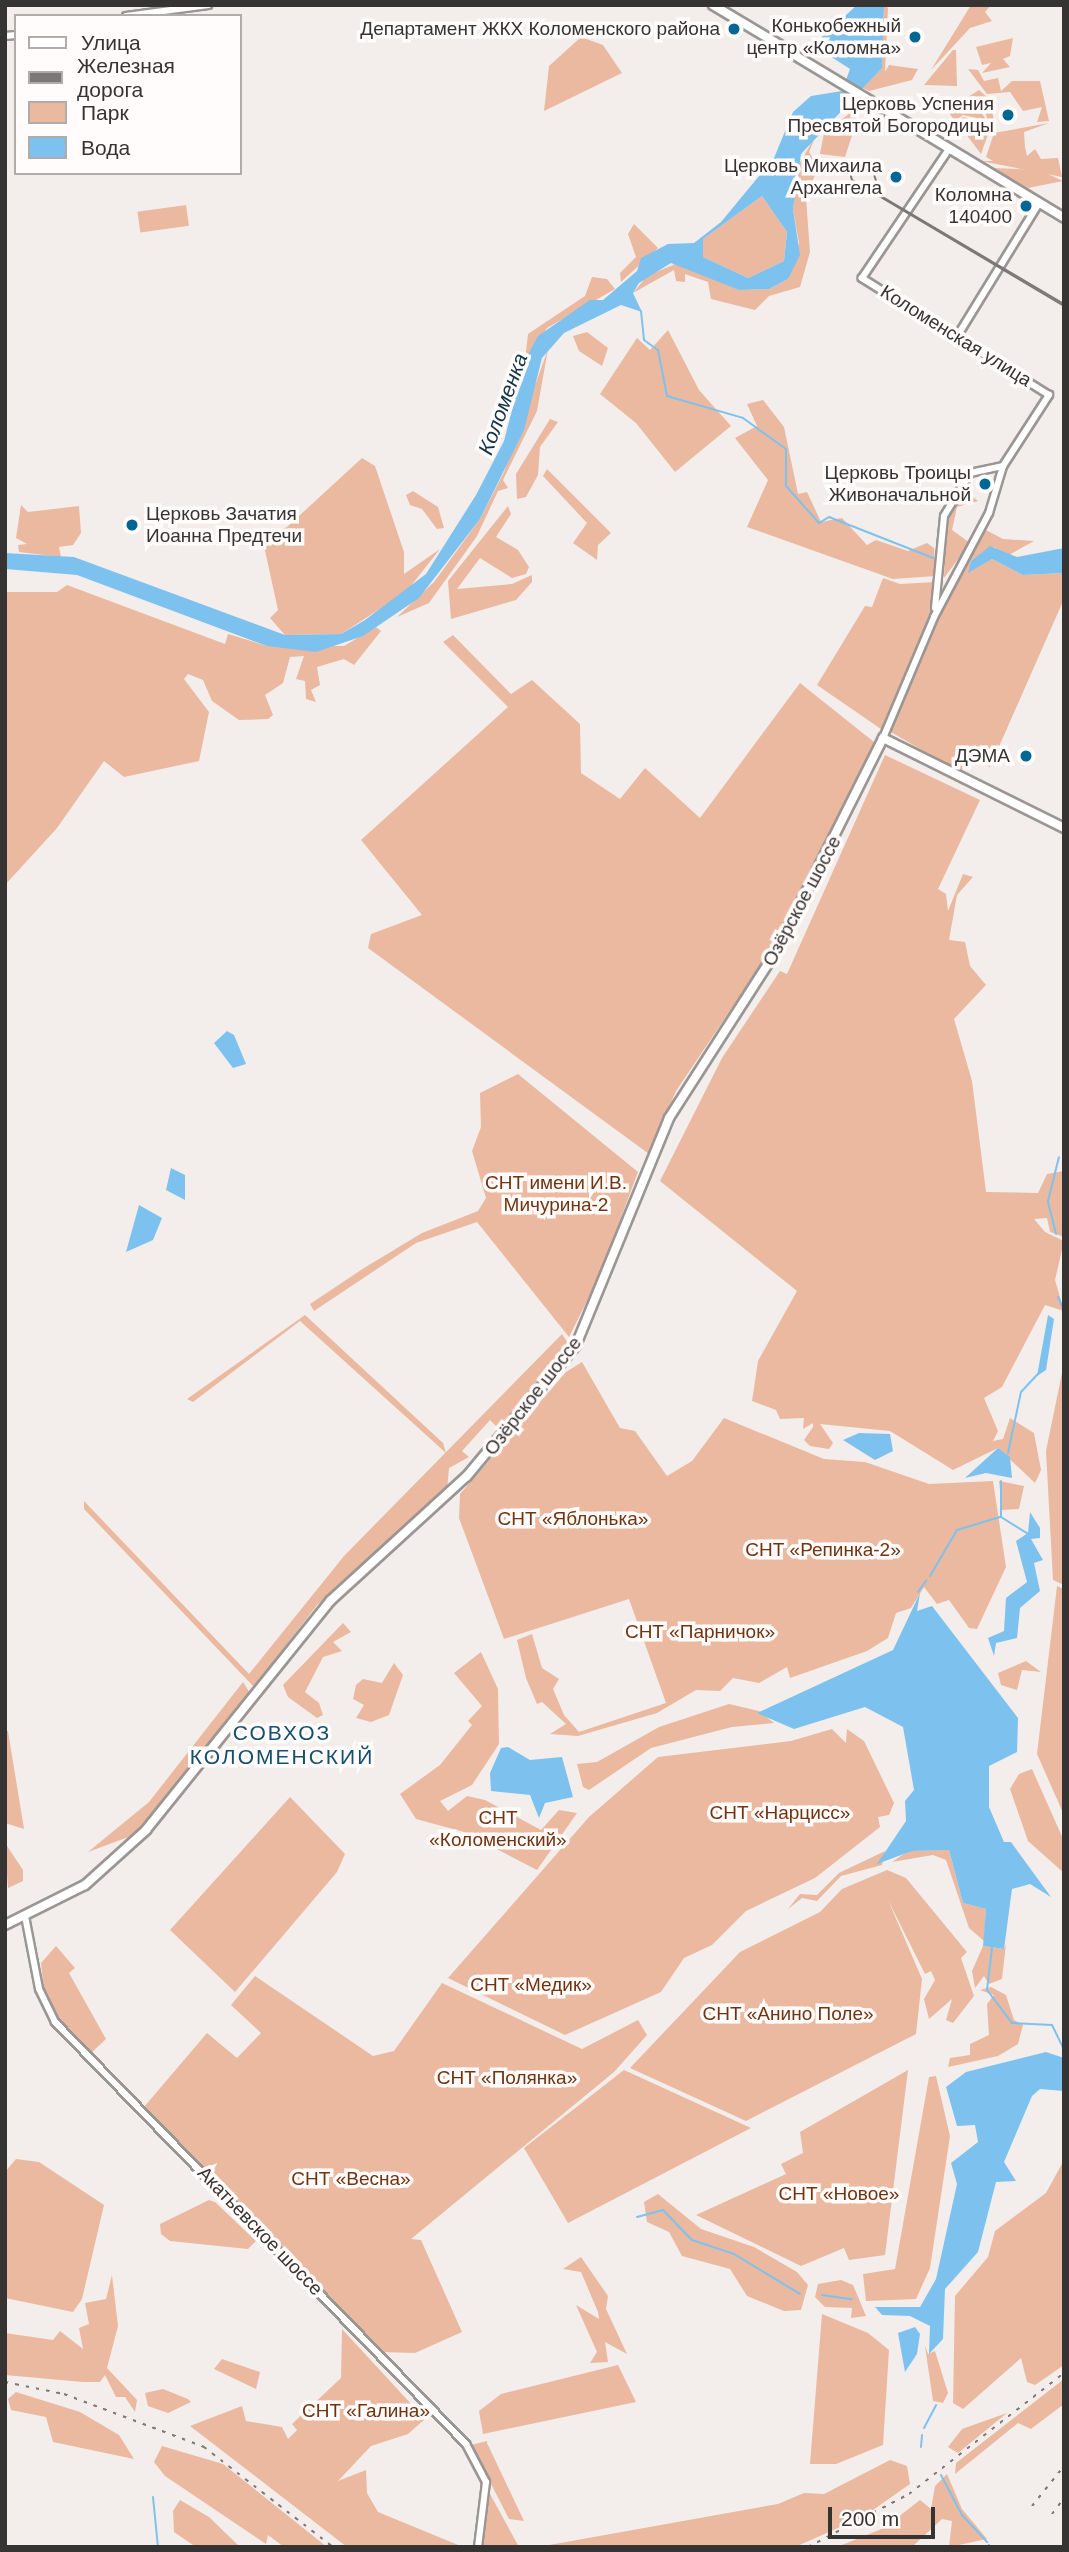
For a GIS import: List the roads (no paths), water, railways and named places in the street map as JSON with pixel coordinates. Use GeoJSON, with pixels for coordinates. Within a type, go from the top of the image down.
{"type":"FeatureCollection","features":[{"type":"Feature","properties":{"kind":"main road"},"geometry":{"type":"LineString","coordinates":[[141,14],[208,5]]}},
{"type":"Feature","properties":{"kind":"main road"},"geometry":{"type":"LineString","coordinates":[[713,5],[1064,218]]}},
{"type":"Feature","properties":{"kind":"main road","name":"Коломенская улица"},"geometry":{"type":"LineString","coordinates":[[949,149],[862,278],[1049,395],[1003,466]]}},
{"type":"Feature","properties":{"kind":"main road"},"geometry":{"type":"LineString","coordinates":[[956,338],[1039,203]]}},
{"type":"Feature","properties":{"kind":"main road"},"geometry":{"type":"LineString","coordinates":[[1003,466],[989,513],[934,617],[944,516],[970,472],[1003,466]]}},
{"type":"Feature","properties":{"kind":"main road","name":"Озёрское шоссе"},"geometry":{"type":"LineString","coordinates":[[5,1925],[85,1885],[152,1824],[330,1601],[467,1476],[576,1345],[669,1118],[778,948],[883,738],[934,617]]}},
{"type":"Feature","properties":{"kind":"main road"},"geometry":{"type":"LineString","coordinates":[[883,738],[1064,828]]}},
{"type":"Feature","properties":{"kind":"main road","name":"Акатьевское шоссе"},"geometry":{"type":"LineString","coordinates":[[25,1916],[39,1989],[55,2022],[466,2444],[486,2482],[478,2547]]}},
{"type":"Feature","properties":{"kind":"water"},"geometry":{"type":"Polygon","coordinates":[[[857,5],[884,5],[882,68],[801,154],[793,209],[800,255],[788,279],[769,289],[739,290],[671,263],[639,283],[633,293],[642,312],[621,305],[564,333],[542,358],[524,430],[480,519],[419,598],[363,636],[316,652],[267,646],[77,575],[5,569],[5,553],[74,557],[285,635],[341,634],[365,620],[426,574],[476,495],[504,441],[525,360],[538,336],[590,300],[603,300],[637,271],[641,258],[668,244],[694,243],[721,222],[774,158],[793,112],[811,96],[842,91],[850,69],[813,45],[857,5]],[[762,196],[703,239],[703,257],[748,278],[784,261],[787,232],[762,196]]]}},
{"type":"Feature","properties":{"kind":"water"},"geometry":{"type":"Polygon","coordinates":[[[990,546],[1017,557],[1064,548],[1064,573],[1023,575],[992,559],[968,573],[971,561],[990,546]]]}},
{"type":"Feature","properties":{"kind":"water"},"geometry":{"type":"Polygon","coordinates":[[[227,1031],[234,1035],[246,1064],[233,1068],[214,1043],[227,1031]]]}},
{"type":"Feature","properties":{"kind":"water"},"geometry":{"type":"Polygon","coordinates":[[[171,1168],[185,1175],[185,1200],[166,1190],[171,1168]]]}},
{"type":"Feature","properties":{"kind":"water"},"geometry":{"type":"Polygon","coordinates":[[[139,1205],[162,1218],[153,1240],[126,1252],[139,1205]]]}},
{"type":"Feature","properties":{"kind":"water"},"geometry":{"type":"Polygon","coordinates":[[[1048,1315],[1054,1319],[1046,1370],[1037,1376],[1048,1315]]]}},
{"type":"Feature","properties":{"kind":"water"},"geometry":{"type":"Polygon","coordinates":[[[859,1433],[890,1434],[893,1451],[875,1460],[843,1440],[859,1433]]]}},
{"type":"Feature","properties":{"kind":"water"},"geometry":{"type":"Polygon","coordinates":[[[998,1448],[1010,1457],[1012,1478],[986,1473],[965,1478],[998,1448]]]}},
{"type":"Feature","properties":{"kind":"water"},"geometry":{"type":"Polygon","coordinates":[[[1030,1512],[1040,1528],[1040,1538],[1031,1539],[1043,1560],[1034,1563],[1040,1591],[1020,1608],[1017,1638],[996,1643],[994,1656],[988,1638],[1004,1631],[1006,1598],[1027,1582],[1016,1541],[1028,1533],[1030,1512]]]}},
{"type":"Feature","properties":{"kind":"water"},"geometry":{"type":"Polygon","coordinates":[[[920,1593],[917,1611],[932,1606],[1018,1718],[1017,1752],[989,1766],[989,1807],[1004,1842],[1011,1842],[1051,1897],[1030,1884],[1012,1889],[1004,1949],[983,1946],[986,1909],[963,1903],[949,1850],[912,1851],[877,1864],[906,1821],[905,1801],[914,1790],[903,1727],[865,1707],[794,1729],[757,1713],[893,1650],[920,1593]]]}},
{"type":"Feature","properties":{"kind":"water"},"geometry":{"type":"Polygon","coordinates":[[[508,1747],[530,1760],[562,1757],[573,1797],[545,1803],[539,1818],[530,1795],[491,1791],[490,1773],[501,1748],[508,1747]]]}},
{"type":"Feature","properties":{"kind":"water"},"geometry":{"type":"Polygon","coordinates":[[[1046,2052],[1064,2058],[1064,2091],[1040,2089],[1032,2096],[1004,2162],[1016,2181],[996,2182],[978,2252],[945,2289],[943,2339],[929,2354],[930,2326],[910,2316],[882,2315],[875,2307],[920,2307],[936,2279],[957,2184],[951,2163],[978,2142],[975,2125],[957,2126],[946,2087],[966,2072],[1046,2052]]]}},
{"type":"Feature","properties":{"kind":"water"},"geometry":{"type":"Polygon","coordinates":[[[915,2327],[920,2334],[917,2354],[905,2372],[898,2333],[915,2327]]]}},
{"type":"Feature","properties":{"kind":"waterway"},"geometry":{"type":"LineString","coordinates":[[641,311],[644,340],[658,350],[667,396],[743,418],[786,449],[786,486],[819,523],[829,517],[933,558]]}},
{"type":"Feature","properties":{"kind":"waterway"},"geometry":{"type":"LineString","coordinates":[[1056,1234],[1048,1201],[1059,1157]]}},
{"type":"Feature","properties":{"kind":"waterway"},"geometry":{"type":"LineString","coordinates":[[1058,1297],[1063,1308]]}},
{"type":"Feature","properties":{"kind":"waterway"},"geometry":{"type":"LineString","coordinates":[[1008,1453],[1021,1392],[1038,1374]]}},
{"type":"Feature","properties":{"kind":"waterway"},"geometry":{"type":"LineString","coordinates":[[1001,1481],[1001,1517],[1028,1534]]}},
{"type":"Feature","properties":{"kind":"waterway"},"geometry":{"type":"LineString","coordinates":[[930,1576],[957,1530],[1000,1517]]}},
{"type":"Feature","properties":{"kind":"waterway"},"geometry":{"type":"LineString","coordinates":[[918,1592],[926,1581]]}},
{"type":"Feature","properties":{"kind":"waterway"},"geometry":{"type":"LineString","coordinates":[[992,1948],[987,1990],[1012,2023],[1052,2025],[1064,2050]]}},
{"type":"Feature","properties":{"kind":"waterway"},"geometry":{"type":"LineString","coordinates":[[637,2217],[663,2210],[692,2240],[734,2254],[800,2294]]}},
{"type":"Feature","properties":{"kind":"waterway"},"geometry":{"type":"LineString","coordinates":[[822,2295],[852,2299]]}},
{"type":"Feature","properties":{"kind":"waterway"},"geometry":{"type":"LineString","coordinates":[[924,2428],[936,2405]]}},
{"type":"Feature","properties":{"kind":"waterway"},"geometry":{"type":"LineString","coordinates":[[921,2447],[922,2435]]}},
{"type":"Feature","properties":{"kind":"waterway"},"geometry":{"type":"LineString","coordinates":[[941,2475],[962,2515],[987,2542]]}},
{"type":"Feature","properties":{"kind":"waterway"},"geometry":{"type":"LineString","coordinates":[[153,2497],[158,2547]]}},
{"type":"Feature","properties":{"kind":"tram line"},"geometry":{"type":"LineString","coordinates":[[1064,304],[881,196],[870,163],[858,160],[849,168],[852,180],[1064,306]]}},
{"type":"Feature","properties":{"kind":"railway"},"geometry":{"type":"LineString","coordinates":[[808,2547],[909,2494],[1064,2373]]}},
{"type":"Feature","properties":{"kind":"railway"},"geometry":{"type":"LineString","coordinates":[[5,2382],[64,2394],[204,2447],[333,2547]]}},
{"type":"Feature","properties":{"kind":"railway"},"geometry":{"type":"LineString","coordinates":[[1032,2506],[1064,2466]]}},
{"type":"Feature","properties":{"kind":"railway"},"geometry":{"type":"LineString","coordinates":[[1052,2514],[1064,2498]]}},
{"type":"Feature","properties":{"kind":"place","name":"Департамент ЖКХ Коломенского района"},"geometry":{"type":"Point","coordinates":[734,29]}},
{"type":"Feature","properties":{"kind":"place","name":"Конькобежный центр «Коломна»"},"geometry":{"type":"Point","coordinates":[915,37]}},
{"type":"Feature","properties":{"kind":"place","name":"Церковь Успения Пресвятой Богородицы"},"geometry":{"type":"Point","coordinates":[1008,115]}},
{"type":"Feature","properties":{"kind":"place","name":"Церковь Михаила Архангела"},"geometry":{"type":"Point","coordinates":[896,177]}},
{"type":"Feature","properties":{"kind":"place","name":"Коломна 140400"},"geometry":{"type":"Point","coordinates":[1026,206]}},
{"type":"Feature","properties":{"kind":"place","name":"Церковь Троицы Живоначальной"},"geometry":{"type":"Point","coordinates":[985,484]}},
{"type":"Feature","properties":{"kind":"place","name":"Церковь Зачатия Иоанна Предтечи"},"geometry":{"type":"Point","coordinates":[132,525]}},
{"type":"Feature","properties":{"kind":"place","name":"ДЭМА"},"geometry":{"type":"Point","coordinates":[1026,756]}},
{"type":"Feature","properties":{"kind":"district","name":"СОВХОЗ КОЛОМЕНСКИЙ"},"geometry":{"type":"Point","coordinates":[282,1745]}},
{"type":"Feature","properties":{"kind":"water label","name":"Коломенка"},"geometry":{"type":"Point","coordinates":[503,404]}},
{"type":"Feature","properties":{"kind":"park label","name":"СНТ имени И.В. Мичурина-2"},"geometry":{"type":"Point","coordinates":[556,1194]}},
{"type":"Feature","properties":{"kind":"park label","name":"СНТ «Яблонька»"},"geometry":{"type":"Point","coordinates":[573,1519]}},
{"type":"Feature","properties":{"kind":"park label","name":"СНТ «Репинка-2»"},"geometry":{"type":"Point","coordinates":[823,1550]}},
{"type":"Feature","properties":{"kind":"park label","name":"СНТ «Парничок»"},"geometry":{"type":"Point","coordinates":[700,1632]}},
{"type":"Feature","properties":{"kind":"park label","name":"СНТ «Нарцисс»"},"geometry":{"type":"Point","coordinates":[780,1813]}},
{"type":"Feature","properties":{"kind":"park label","name":"СНТ «Коломенский»"},"geometry":{"type":"Point","coordinates":[498,1829]}},
{"type":"Feature","properties":{"kind":"park label","name":"СНТ «Медик»"},"geometry":{"type":"Point","coordinates":[531,1985]}},
{"type":"Feature","properties":{"kind":"park label","name":"СНТ «Анино Поле»"},"geometry":{"type":"Point","coordinates":[788,2014]}},
{"type":"Feature","properties":{"kind":"park label","name":"СНТ «Полянка»"},"geometry":{"type":"Point","coordinates":[507,2078]}},
{"type":"Feature","properties":{"kind":"park label","name":"СНТ «Весна»"},"geometry":{"type":"Point","coordinates":[351,2179]}},
{"type":"Feature","properties":{"kind":"park label","name":"СНТ «Новое»"},"geometry":{"type":"Point","coordinates":[839,2194]}},
{"type":"Feature","properties":{"kind":"park label","name":"СНТ «Галина»"},"geometry":{"type":"Point","coordinates":[366,2411]}}]}
